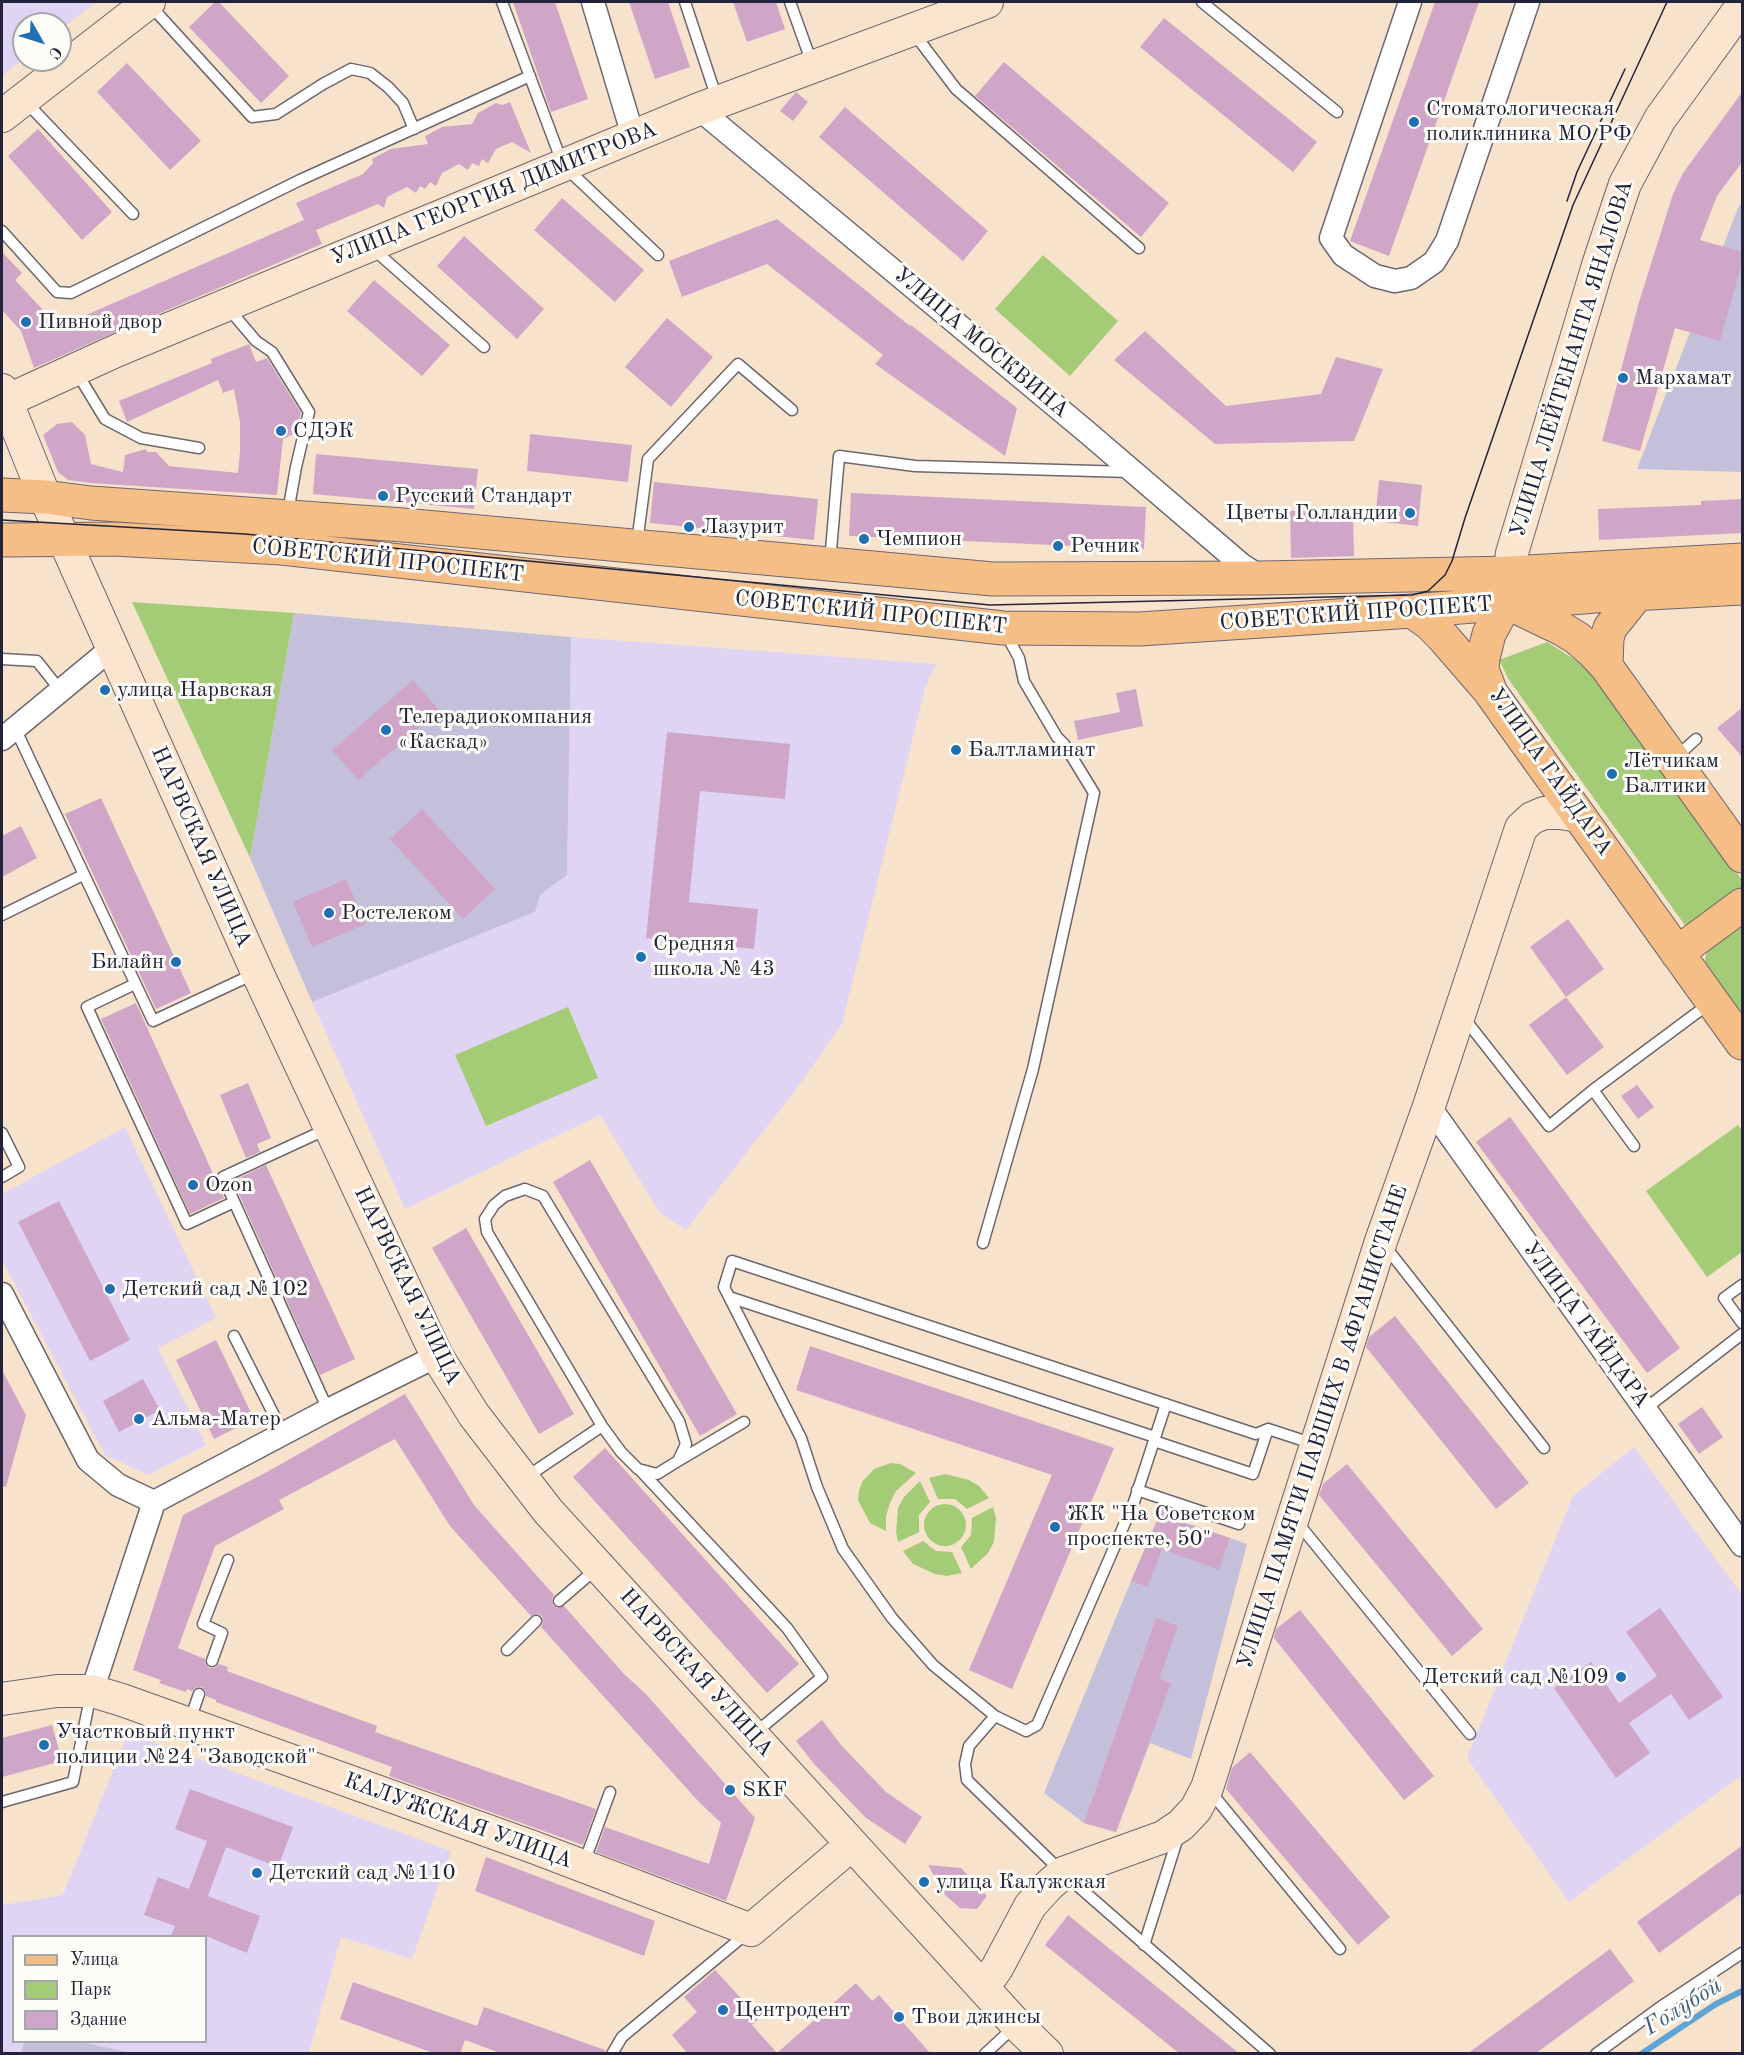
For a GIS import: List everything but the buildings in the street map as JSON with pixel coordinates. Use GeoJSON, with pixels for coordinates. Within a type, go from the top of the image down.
{"type":"FeatureCollection","features":[{"type":"Feature","properties":{"kind":"main road","name":"СОВЕТСКИЙ ПРОСПЕКТ"},"geometry":{"type":"LineString","coordinates":[[2,495],[403,525],[993,579],[1262,578],[1638,593],[1743,588]]}},
{"type":"Feature","properties":{"kind":"main road","name":"СОВЕТСКИЙ ПРОСПЕКТ"},"geometry":{"type":"LineString","coordinates":[[2,540],[113,539],[282,548],[1003,628],[1140,629],[1413,611],[1508,587],[1743,560]]}},
{"type":"Feature","properties":{"kind":"main road"},"geometry":{"type":"LineString","coordinates":[[1508,587],[1593,652],[1685,750],[1743,856]]}},
{"type":"Feature","properties":{"kind":"main road","name":"УЛИЦА ГАЙДАРА"},"geometry":{"type":"LineString","coordinates":[[1508,587],[1489,634],[1483,658],[1482,669],[1491,693],[1743,1043]]}},
{"type":"Feature","properties":{"kind":"main road"},"geometry":{"type":"LineString","coordinates":[[1606,666],[1607,638],[1610,628],[1638,593]]}},
{"type":"Feature","properties":{"kind":"main road"},"geometry":{"type":"LineString","coordinates":[[1413,611],[1429,622],[1491,693]]}},
{"type":"Feature","properties":{"kind":"main road"},"geometry":{"type":"LineString","coordinates":[[1677,953],[1743,905]]}},
{"type":"Feature","properties":{"kind":"street"},"geometry":{"type":"LineString","coordinates":[[13,108],[148,2]]}},
{"type":"Feature","properties":{"kind":"street"},"geometry":{"type":"LineString","coordinates":[[592,2],[633,136]]}},
{"type":"Feature","properties":{"kind":"street","name":"УЛИЦА ГЕОРГИЯ ДИМИТРОВА"},"geometry":{"type":"LineString","coordinates":[[4,395],[76,370],[117,350],[633,136],[987,2]]}},
{"type":"Feature","properties":{"kind":"street"},"geometry":{"type":"LineString","coordinates":[[1410,2],[1331,238],[1343,255],[1375,276],[1395,281],[1411,278],[1434,262],[1447,241],[1528,2]]}},
{"type":"Feature","properties":{"kind":"street","name":"УЛИЦА ЛЕЙТЕНАНТА ЯНАЛОВА"},"geometry":{"type":"LineString","coordinates":[[1508,587],[1515,542],[1624,184],[1660,119],[1743,6]]}},
{"type":"Feature","properties":{"kind":"street","name":"УЛИЦА МОСКВИНА"},"geometry":{"type":"LineString","coordinates":[[709,106],[1242,565],[1262,578]]}},
{"type":"Feature","properties":{"kind":"street","name":"НАРВСКАЯ УЛИЦА"},"geometry":{"type":"LineString","coordinates":[[4,395],[45,497],[257,972],[437,1356],[474,1415],[522,1480],[599,1567],[1016,2024],[1047,2054]]}},
{"type":"Feature","properties":{"kind":"street"},"geometry":{"type":"LineString","coordinates":[[8,733],[112,648]]}},
{"type":"Feature","properties":{"kind":"street","name":"УЛИЦА ПАМЯТИ ПАВШИХ В АФГАНИСТАНЕ"},"geometry":{"type":"LineString","coordinates":[[983,1988],[998,1968],[1030,1906],[1063,1872],[1163,1837],[1181,1825],[1196,1809],[1207,1788],[1381,1241],[1429,1106],[1521,828],[1533,818],[1544,813],[1579,816]]}},
{"type":"Feature","properties":{"kind":"street","name":"УЛИЦА ГАЙДАРА"},"geometry":{"type":"LineString","coordinates":[[1429,1106],[1743,1545]]}},
{"type":"Feature","properties":{"kind":"street"},"geometry":{"type":"LineString","coordinates":[[2,1294],[88,1460],[118,1485],[154,1502]]}},
{"type":"Feature","properties":{"kind":"street"},"geometry":{"type":"LineString","coordinates":[[92,1691],[154,1502],[283,1433],[437,1356]]}},
{"type":"Feature","properties":{"kind":"street","name":"КАЛУЖСКАЯ УЛИЦА"},"geometry":{"type":"LineString","coordinates":[[2,1699],[57,1691],[92,1691],[583,1866],[751,1930]]}},
{"type":"Feature","properties":{"kind":"street"},"geometry":{"type":"LineString","coordinates":[[751,1930],[852,1845]]}},
{"type":"Feature","properties":{"kind":"lane"},"geometry":{"type":"LineString","coordinates":[[148,2],[252,117],[276,114],[322,84],[351,69],[370,73],[388,87],[403,103],[414,129]]}},
{"type":"Feature","properties":{"kind":"lane"},"geometry":{"type":"LineString","coordinates":[[502,2],[563,165],[658,255]]}},
{"type":"Feature","properties":{"kind":"lane"},"geometry":{"type":"LineString","coordinates":[[685,2],[709,106]]}},
{"type":"Feature","properties":{"kind":"lane"},"geometry":{"type":"LineString","coordinates":[[790,2],[813,66]]}},
{"type":"Feature","properties":{"kind":"lane"},"geometry":{"type":"LineString","coordinates":[[1202,2],[1337,112]]}},
{"type":"Feature","properties":{"kind":"lane"},"geometry":{"type":"LineString","coordinates":[[911,29],[956,89],[1139,248]]}},
{"type":"Feature","properties":{"kind":"lane"},"geometry":{"type":"LineString","coordinates":[[2,231],[57,292],[71,292],[300,180],[530,76]]}},
{"type":"Feature","properties":{"kind":"lane"},"geometry":{"type":"LineString","coordinates":[[13,108],[133,214]]}},
{"type":"Feature","properties":{"kind":"lane"},"geometry":{"type":"LineString","coordinates":[[369,246],[484,347]]}},
{"type":"Feature","properties":{"kind":"lane"},"geometry":{"type":"LineString","coordinates":[[225,305],[256,341],[272,352],[309,412],[287,517]]}},
{"type":"Feature","properties":{"kind":"lane"},"geometry":{"type":"LineString","coordinates":[[636,547],[648,459],[738,364],[792,410]]}},
{"type":"Feature","properties":{"kind":"lane"},"geometry":{"type":"LineString","coordinates":[[76,370],[105,419],[141,438],[199,448]]}},
{"type":"Feature","properties":{"kind":"lane"},"geometry":{"type":"LineString","coordinates":[[830,565],[839,456],[915,466],[1135,472]]}},
{"type":"Feature","properties":{"kind":"lane"},"geometry":{"type":"LineString","coordinates":[[983,1243],[1033,1069],[1094,793],[1024,681],[1019,658],[1003,628]]}},
{"type":"Feature","properties":{"kind":"lane"},"geometry":{"type":"LineString","coordinates":[[2,659],[37,661],[60,690]]}},
{"type":"Feature","properties":{"kind":"lane"},"geometry":{"type":"LineString","coordinates":[[8,733],[83,875],[153,1021],[257,972]]}},
{"type":"Feature","properties":{"kind":"lane"},"geometry":{"type":"LineString","coordinates":[[2,915],[83,875]]}},
{"type":"Feature","properties":{"kind":"lane"},"geometry":{"type":"LineString","coordinates":[[135,984],[87,1008],[187,1224],[234,1202]]}},
{"type":"Feature","properties":{"kind":"lane"},"geometry":{"type":"LineString","coordinates":[[1460,1012],[1549,1126],[1712,1001]]}},
{"type":"Feature","properties":{"kind":"lane"},"geometry":{"type":"LineString","coordinates":[[1593,1090],[1634,1146]]}},
{"type":"Feature","properties":{"kind":"lane"},"geometry":{"type":"LineString","coordinates":[[328,1410],[223,1176],[330,1128]]}},
{"type":"Feature","properties":{"kind":"lane"},"geometry":{"type":"LineString","coordinates":[[2,1133],[19,1167],[2,1177]]}},
{"type":"Feature","properties":{"kind":"lane"},"geometry":{"type":"LineString","coordinates":[[678,1461],[686,1444],[679,1421],[543,1196],[525,1189],[505,1196],[494,1205],[485,1219],[487,1232],[602,1426],[621,1452],[787,1628],[822,1677],[753,1735]]}},
{"type":"Feature","properties":{"kind":"lane"},"geometry":{"type":"LineString","coordinates":[[1381,1241],[1544,1448]]}},
{"type":"Feature","properties":{"kind":"lane"},"geometry":{"type":"LineString","coordinates":[[1166,1404],[1137,1490],[1037,1725],[1026,1731],[994,1716],[933,1665],[892,1618],[843,1549],[817,1487],[801,1438],[724,1287],[732,1261],[1166,1404],[1256,1434],[1268,1429],[1316,1445]]}},
{"type":"Feature","properties":{"kind":"lane"},"geometry":{"type":"LineString","coordinates":[[1743,1285],[1724,1298],[1743,1323]]}},
{"type":"Feature","properties":{"kind":"lane"},"geometry":{"type":"LineString","coordinates":[[729,1297],[1253,1474],[1268,1429]]}},
{"type":"Feature","properties":{"kind":"lane"},"geometry":{"type":"LineString","coordinates":[[1645,1409],[1743,1334]]}},
{"type":"Feature","properties":{"kind":"lane"},"geometry":{"type":"LineString","coordinates":[[234,1336],[283,1433]]}},
{"type":"Feature","properties":{"kind":"lane"},"geometry":{"type":"LineString","coordinates":[[638,1468],[657,1474],[744,1422]]}},
{"type":"Feature","properties":{"kind":"lane"},"geometry":{"type":"LineString","coordinates":[[522,1480],[602,1426]]}},
{"type":"Feature","properties":{"kind":"lane"},"geometry":{"type":"LineString","coordinates":[[1137,1490],[1239,1524]]}},
{"type":"Feature","properties":{"kind":"lane"},"geometry":{"type":"LineString","coordinates":[[1293,1517],[1470,1734]]}},
{"type":"Feature","properties":{"kind":"lane"},"geometry":{"type":"LineString","coordinates":[[212,1661],[222,1633],[203,1624],[228,1560]]}},
{"type":"Feature","properties":{"kind":"lane"},"geometry":{"type":"LineString","coordinates":[[559,1601],[599,1567]]}},
{"type":"Feature","properties":{"kind":"lane"},"geometry":{"type":"LineString","coordinates":[[507,1650],[536,1621]]}},
{"type":"Feature","properties":{"kind":"lane"},"geometry":{"type":"LineString","coordinates":[[2,1802],[73,1782],[92,1691]]}},
{"type":"Feature","properties":{"kind":"lane"},"geometry":{"type":"LineString","coordinates":[[189,1724],[200,1694]]}},
{"type":"Feature","properties":{"kind":"lane"},"geometry":{"type":"LineString","coordinates":[[994,1716],[969,1746],[965,1764],[967,1780],[1063,1872],[1270,2054]]}},
{"type":"Feature","properties":{"kind":"lane"},"geometry":{"type":"LineString","coordinates":[[1207,1788],[1340,1949]]}},
{"type":"Feature","properties":{"kind":"lane"},"geometry":{"type":"LineString","coordinates":[[583,1866],[610,1792]]}},
{"type":"Feature","properties":{"kind":"lane"},"geometry":{"type":"LineString","coordinates":[[1144,1945],[1181,1825]]}},
{"type":"Feature","properties":{"kind":"lane"},"geometry":{"type":"LineString","coordinates":[[612,2054],[622,2037],[751,1930]]}},
{"type":"Feature","properties":{"kind":"lane"},"geometry":{"type":"LineString","coordinates":[[1596,2054],[1659,2008],[1743,1953]]}},
{"type":"Feature","properties":{"kind":"lane"},"geometry":{"type":"LineString","coordinates":[[985,2054],[1016,2024]]}},
{"type":"Feature","properties":{"kind":"shaded area"},"geometry":{"type":"Polygon","coordinates":[[[2,2],[96,2],[72,21],[72,12],[12,12],[12,68],[2,76],[2,2]]]}},
{"type":"Feature","properties":{"kind":"shaded area"},"geometry":{"type":"Polygon","coordinates":[[[1742,202],[1742,472],[1637,469],[1738,208],[1742,202]]]}},
{"type":"Feature","properties":{"kind":"shaded area"},"geometry":{"type":"Polygon","coordinates":[[[294,613],[571,637],[567,875],[540,895],[535,912],[312,1002],[250,858],[294,613]]]}},
{"type":"Feature","properties":{"kind":"shaded area","name":"Средняя школа № 43"},"geometry":{"type":"Polygon","coordinates":[[[571,637],[936,664],[925,689],[842,1024],[794,1092],[686,1230],[660,1213],[600,1115],[405,1209],[312,1002],[535,912],[540,895],[567,875],[571,637]]]}},
{"type":"Feature","properties":{"kind":"shaded area","name":"Детский сад №102"},"geometry":{"type":"Polygon","coordinates":[[[125,1127],[216,1318],[158,1348],[206,1445],[148,1475],[105,1455],[2,1260],[2,1194],[125,1127]]]}},
{"type":"Feature","properties":{"kind":"shaded area","name":"Детский сад №109"},"geometry":{"type":"Polygon","coordinates":[[[1634,1447],[1742,1595],[1742,1775],[1569,1902],[1467,1758],[1573,1496],[1634,1447]]]}},
{"type":"Feature","properties":{"kind":"shaded area"},"geometry":{"type":"Polygon","coordinates":[[[1163,1515],[1247,1544],[1191,1759],[1150,1743],[1116,1832],[1084,1823],[1044,1793],[1131,1581],[1156,1523],[1163,1515]]]}},
{"type":"Feature","properties":{"kind":"shaded area","name":"Детский сад №110"},"geometry":{"type":"Polygon","coordinates":[[[128,1733],[451,1851],[412,1959],[341,1937],[309,2053],[132,2054],[84,2043],[207,2043],[207,1935],[12,1935],[12,2043],[24,2043],[21,2053],[2,2054],[2,1905],[63,1895],[128,1733]]]}},
{"type":"Feature","properties":{"kind":"shaded area"},"geometry":{"type":"Polygon","coordinates":[[[24,2043],[85,2043],[132,2053],[21,2053],[24,2043]]]}},
{"type":"Feature","properties":{"kind":"green space"},"geometry":{"type":"Polygon","coordinates":[[[1043,255],[1118,321],[1070,376],[995,309],[1043,255]]]}},
{"type":"Feature","properties":{"kind":"green space"},"geometry":{"type":"Polygon","coordinates":[[[132,602],[294,613],[250,858],[132,602]]]}},
{"type":"Feature","properties":{"kind":"green space"},"geometry":{"type":"Polygon","coordinates":[[[1547,642],[1601,676],[1742,880],[1742,891],[1689,931],[1509,680],[1499,660],[1547,642]]]}},
{"type":"Feature","properties":{"kind":"green space"},"geometry":{"type":"Polygon","coordinates":[[[1742,921],[1742,1018],[1706,966],[1705,959],[1708,948],[1742,921]]]}},
{"type":"Feature","properties":{"kind":"green space"},"geometry":{"type":"Polygon","coordinates":[[[568,1007],[598,1078],[486,1126],[455,1055],[568,1007]]]}},
{"type":"Feature","properties":{"kind":"green space"},"geometry":{"type":"Polygon","coordinates":[[[1738,1125],[1742,1131],[1742,1252],[1707,1277],[1646,1191],[1738,1125]]]}},
{"type":"Feature","properties":{"kind":"green space"},"geometry":{"type":"Polygon","coordinates":[[[891,1463],[900,1464],[916,1473],[896,1491],[886,1516],[886,1531],[870,1523],[858,1500],[862,1482],[874,1469],[891,1463]]]}},
{"type":"Feature","properties":{"kind":"green space"},"geometry":{"type":"Polygon","coordinates":[[[945,1474],[969,1480],[979,1486],[989,1498],[967,1509],[955,1499],[938,1499],[929,1478],[945,1474]]]}},
{"type":"Feature","properties":{"kind":"green space"},"geometry":{"type":"Polygon","coordinates":[[[920,1481],[930,1502],[919,1515],[919,1532],[898,1542],[896,1532],[898,1508],[904,1497],[920,1481]]]}},
{"type":"Feature","properties":{"kind":"green space"},"geometry":{"type":"Polygon","coordinates":[[[945,1504],[953,1505],[960,1510],[965,1517],[965,1533],[960,1540],[953,1545],[945,1546],[937,1545],[930,1540],[925,1533],[924,1525],[925,1517],[930,1510],[937,1505],[945,1504]]]}},
{"type":"Feature","properties":{"kind":"green space"},"geometry":{"type":"Polygon","coordinates":[[[993,1507],[996,1518],[994,1542],[988,1553],[971,1569],[961,1547],[971,1535],[972,1518],[993,1507]]]}},
{"type":"Feature","properties":{"kind":"green space"},"geometry":{"type":"Polygon","coordinates":[[[923,1541],[936,1551],[952,1552],[962,1573],[947,1576],[935,1574],[913,1564],[903,1551],[923,1541]]]}},
{"type":"Feature","properties":{"kind":"waterway","name":"Голубой"},"geometry":{"type":"LineString","coordinates":[[1641,2054],[1716,2004],[1742,1991]]}},
{"type":"Feature","properties":{"kind":"tram line"},"geometry":{"type":"LineString","coordinates":[[2,520],[245,534],[990,605],[1412,595],[1428,591],[1445,575],[1452,561],[1573,205],[1667,2]]}},
{"type":"Feature","properties":{"kind":"tram line"},"geometry":{"type":"LineString","coordinates":[[1567,201],[1577,172],[1625,69]]}},
{"type":"Feature","properties":{"kind":"place","name":"Стоматологическая поликлиника МО РФ"},"geometry":{"type":"Point","coordinates":[1414,122]}},
{"type":"Feature","properties":{"kind":"place","name":"Пивной двор"},"geometry":{"type":"Point","coordinates":[26,322]}},
{"type":"Feature","properties":{"kind":"place","name":"Мархамат"},"geometry":{"type":"Point","coordinates":[1623,378]}},
{"type":"Feature","properties":{"kind":"place","name":"СДЭК"},"geometry":{"type":"Point","coordinates":[281,431]}},
{"type":"Feature","properties":{"kind":"place","name":"Русский Стандарт"},"geometry":{"type":"Point","coordinates":[383,496]}},
{"type":"Feature","properties":{"kind":"place","name":"Цветы Голландии"},"geometry":{"type":"Point","coordinates":[1410,513]}},
{"type":"Feature","properties":{"kind":"place","name":"Лазурит"},"geometry":{"type":"Point","coordinates":[689,527]}},
{"type":"Feature","properties":{"kind":"place","name":"Чемпион"},"geometry":{"type":"Point","coordinates":[864,539]}},
{"type":"Feature","properties":{"kind":"place","name":"Речник"},"geometry":{"type":"Point","coordinates":[1058,546]}},
{"type":"Feature","properties":{"kind":"place","name":"улица Нарвская"},"geometry":{"type":"Point","coordinates":[105,690]}},
{"type":"Feature","properties":{"kind":"place","name":"Телерадиокомпания «Каскад»"},"geometry":{"type":"Point","coordinates":[386,730]}},
{"type":"Feature","properties":{"kind":"place","name":"Балтламинат"},"geometry":{"type":"Point","coordinates":[956,750]}},
{"type":"Feature","properties":{"kind":"place","name":"Лётчикам Балтики"},"geometry":{"type":"Point","coordinates":[1612,774]}},
{"type":"Feature","properties":{"kind":"place","name":"Ростелеком"},"geometry":{"type":"Point","coordinates":[329,913]}},
{"type":"Feature","properties":{"kind":"place","name":"Средняя школа № 43"},"geometry":{"type":"Point","coordinates":[641,957]}},
{"type":"Feature","properties":{"kind":"place","name":"Билайн"},"geometry":{"type":"Point","coordinates":[176,962]}},
{"type":"Feature","properties":{"kind":"place","name":"Ozon"},"geometry":{"type":"Point","coordinates":[193,1185]}},
{"type":"Feature","properties":{"kind":"place","name":"Детский сад №102"},"geometry":{"type":"Point","coordinates":[110,1289]}},
{"type":"Feature","properties":{"kind":"place","name":"Альма-Матер"},"geometry":{"type":"Point","coordinates":[139,1419]}},
{"type":"Feature","properties":{"kind":"place","name":"ЖК \"На Советском проспекте, 50\""},"geometry":{"type":"Point","coordinates":[1055,1527]}},
{"type":"Feature","properties":{"kind":"place","name":"Детский сад №109"},"geometry":{"type":"Point","coordinates":[1621,1677]}},
{"type":"Feature","properties":{"kind":"place","name":"Участковый пункт полиции №24 \"Заводской\""},"geometry":{"type":"Point","coordinates":[44,1745]}},
{"type":"Feature","properties":{"kind":"place","name":"SKF"},"geometry":{"type":"Point","coordinates":[730,1790]}},
{"type":"Feature","properties":{"kind":"place","name":"Детский сад №110"},"geometry":{"type":"Point","coordinates":[257,1873]}},
{"type":"Feature","properties":{"kind":"place","name":"улица Калужская"},"geometry":{"type":"Point","coordinates":[924,1882]}},
{"type":"Feature","properties":{"kind":"place","name":"Центродент"},"geometry":{"type":"Point","coordinates":[723,2010]}},
{"type":"Feature","properties":{"kind":"place","name":"Твои джинсы"},"geometry":{"type":"Point","coordinates":[899,2017]}}]}
